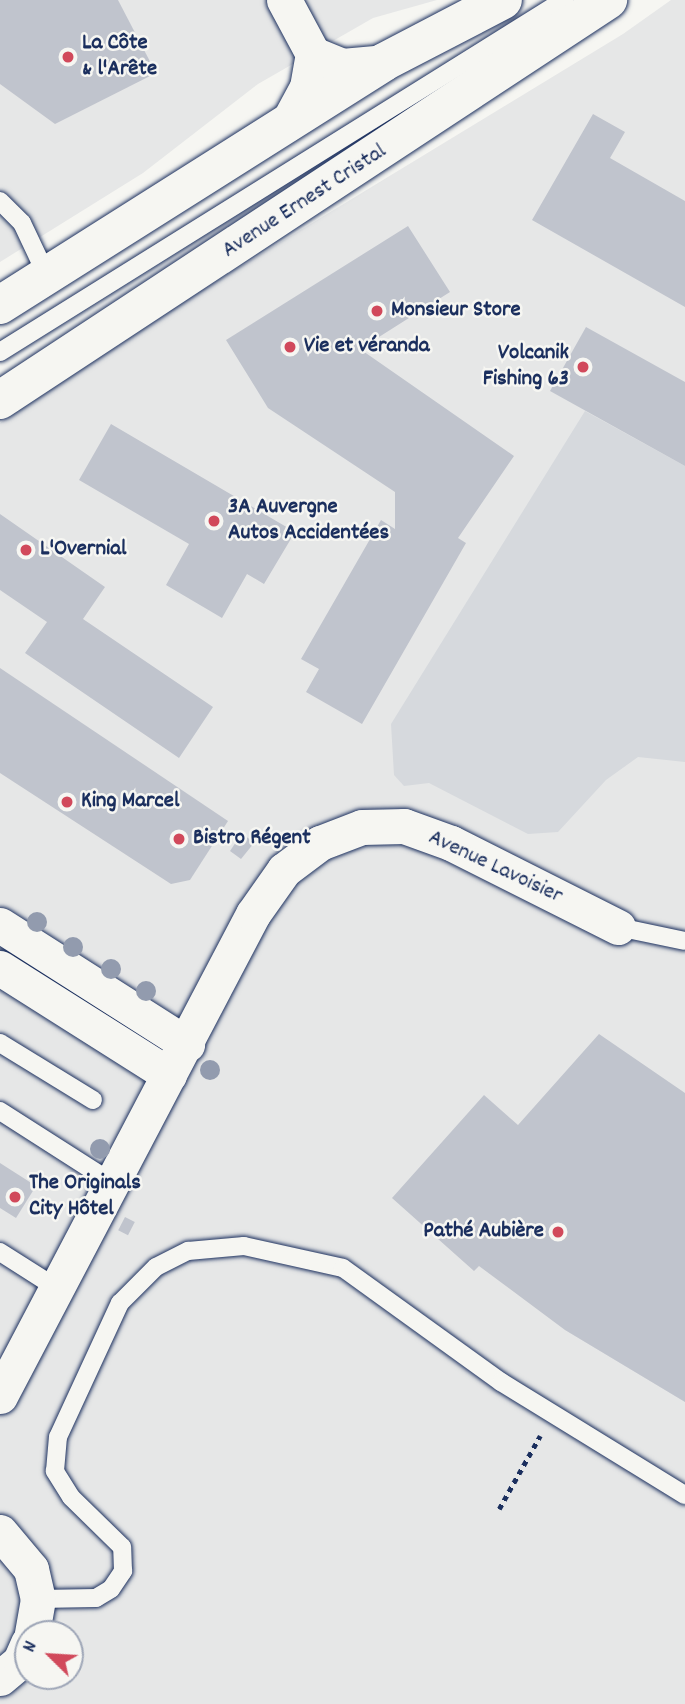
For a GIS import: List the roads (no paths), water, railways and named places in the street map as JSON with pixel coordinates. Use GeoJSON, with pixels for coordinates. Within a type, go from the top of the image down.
{"type":"FeatureCollection","features":[{"type":"Feature","properties":{"kind":"main road"},"geometry":{"type":"LineString","coordinates":[[0,305],[384,62],[503,0]]}},
{"type":"Feature","properties":{"kind":"main road","name":"Avenue Ernest Cristal"},"geometry":{"type":"LineString","coordinates":[[0,400],[608,0]]}},
{"type":"Feature","properties":{"kind":"street"},"geometry":{"type":"LineString","coordinates":[[284,0],[313,54],[307,87],[287,124]]}},
{"type":"Feature","properties":{"kind":"street"},"geometry":{"type":"LineString","coordinates":[[313,54],[342,66],[384,62]]}},
{"type":"Feature","properties":{"kind":"street","name":"Avenue Lavoisier"},"geometry":{"type":"LineString","coordinates":[[0,1396],[253,914],[284,870],[320,843],[362,827],[404,826],[451,843],[618,927]]}},
{"type":"Feature","properties":{"kind":"street"},"geometry":{"type":"LineString","coordinates":[[0,925],[187,1044]]}},
{"type":"Feature","properties":{"kind":"street"},"geometry":{"type":"LineString","coordinates":[[0,968],[169,1075]]}},
{"type":"Feature","properties":{"kind":"street"},"geometry":{"type":"LineString","coordinates":[[0,1532],[31,1569],[38,1599],[34,1620]]}},
{"type":"Feature","properties":{"kind":"street"},"geometry":{"type":"LineString","coordinates":[[0,1678],[14,1666]]}},
{"type":"Feature","properties":{"kind":"lane"},"geometry":{"type":"LineString","coordinates":[[0,352],[564,0]]}},
{"type":"Feature","properties":{"kind":"lane"},"geometry":{"type":"LineString","coordinates":[[0,201],[22,223],[46,274]]}},
{"type":"Feature","properties":{"kind":"lane"},"geometry":{"type":"LineString","coordinates":[[618,927],[685,941]]}},
{"type":"Feature","properties":{"kind":"lane"},"geometry":{"type":"LineString","coordinates":[[0,1043],[93,1100]]}},
{"type":"Feature","properties":{"kind":"lane"},"geometry":{"type":"LineString","coordinates":[[0,1111],[111,1182]]}},
{"type":"Feature","properties":{"kind":"lane"},"geometry":{"type":"LineString","coordinates":[[38,1599],[96,1598],[111,1589],[123,1571],[122,1547],[71,1497],[55,1471],[58,1437],[120,1303],[156,1267],[188,1251],[244,1246],[343,1268],[552,1415],[685,1495]]}},
{"type":"Feature","properties":{"kind":"lane"},"geometry":{"type":"LineString","coordinates":[[0,1252],[55,1287]]}},
{"type":"Feature","properties":{"kind":"place","name":"La Côte & l'Arête"},"geometry":{"type":"Point","coordinates":[68,57]}},
{"type":"Feature","properties":{"kind":"place","name":"Monsieur Store"},"geometry":{"type":"Point","coordinates":[377,311]}},
{"type":"Feature","properties":{"kind":"place","name":"Vie et véranda"},"geometry":{"type":"Point","coordinates":[290,347]}},
{"type":"Feature","properties":{"kind":"place","name":"Volcanik Fishing 63"},"geometry":{"type":"Point","coordinates":[583,367]}},
{"type":"Feature","properties":{"kind":"place","name":"3A Auvergne Autos Accidentées"},"geometry":{"type":"Point","coordinates":[214,521]}},
{"type":"Feature","properties":{"kind":"place","name":"L'Overnial"},"geometry":{"type":"Point","coordinates":[26,550]}},
{"type":"Feature","properties":{"kind":"place","name":"King Marcel"},"geometry":{"type":"Point","coordinates":[67,802]}},
{"type":"Feature","properties":{"kind":"place","name":"Bistro Régent"},"geometry":{"type":"Point","coordinates":[179,839]}},
{"type":"Feature","properties":{"kind":"place","name":"The Originals City Hôtel"},"geometry":{"type":"Point","coordinates":[15,1197]}},
{"type":"Feature","properties":{"kind":"place","name":"Pathé Aubière"},"geometry":{"type":"Point","coordinates":[558,1232]}}]}
